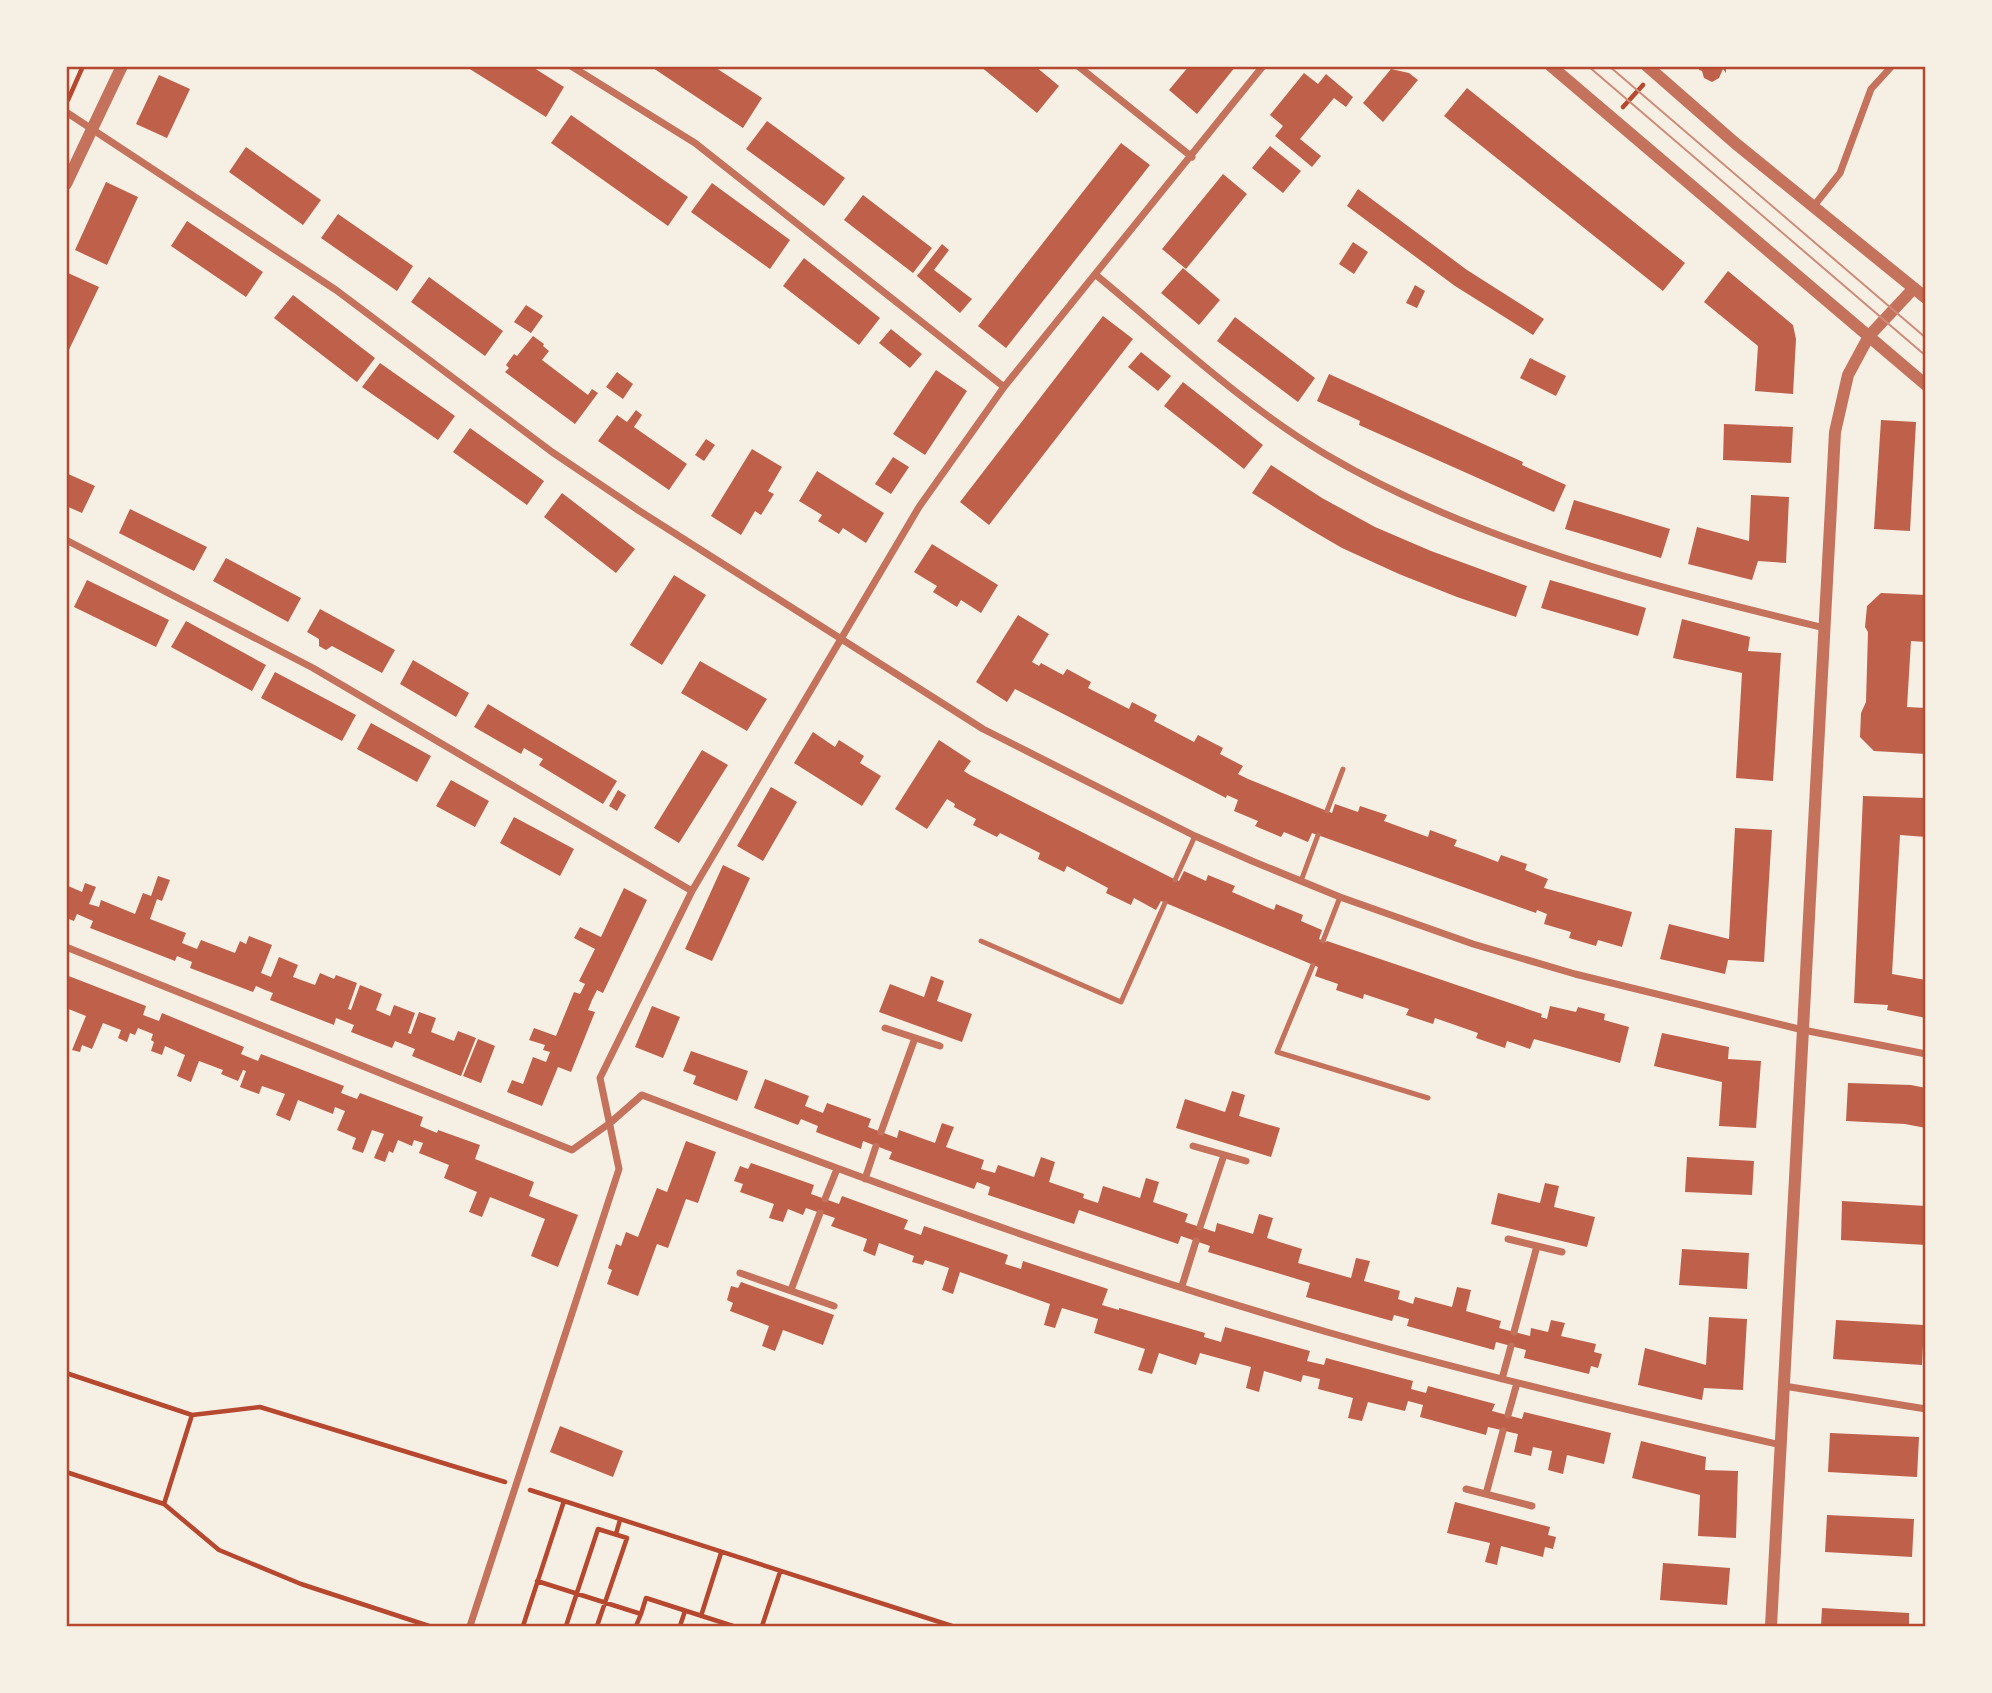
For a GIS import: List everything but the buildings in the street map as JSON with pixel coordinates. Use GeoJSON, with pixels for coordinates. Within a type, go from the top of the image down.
{"type":"FeatureCollection","features":[{"type":"Feature","properties":{"kind":"street"},"geometry":{"type":"LineString","coordinates":[[66,184],[122,66]]}},
{"type":"Feature","properties":{"kind":"street"},"geometry":{"type":"LineString","coordinates":[[571,66],[695,143],[1004,387]]}},
{"type":"Feature","properties":{"kind":"street"},"geometry":{"type":"LineString","coordinates":[[1078,66],[1192,158]]}},
{"type":"Feature","properties":{"kind":"street"},"geometry":{"type":"LineString","coordinates":[[470,1626],[619,1169],[600,1078],[692,891],[919,507],[1004,387],[1192,158],[1263,66]]}},
{"type":"Feature","properties":{"kind":"street"},"geometry":{"type":"LineString","coordinates":[[1551,66],[1926,385]]}},
{"type":"Feature","properties":{"kind":"street"},"geometry":{"type":"LineString","coordinates":[[1813,207],[1840,173],[1871,89],[1892,66]]}},
{"type":"Feature","properties":{"kind":"street"},"geometry":{"type":"LineString","coordinates":[[1651,70],[1926,298]]}},
{"type":"Feature","properties":{"kind":"street"},"geometry":{"type":"LineString","coordinates":[[66,112],[335,290],[552,452],[839,639],[983,729],[1195,836],[1340,897],[1473,944],[1576,974],[1803,1030],[1926,1054]]}},
{"type":"Feature","properties":{"kind":"street"},"geometry":{"type":"LineString","coordinates":[[1096,275],[1268,417],[1325,454],[1407,499],[1505,538],[1718,602],[1824,628]]}},
{"type":"Feature","properties":{"kind":"street"},"geometry":{"type":"LineString","coordinates":[[1771,1626],[1835,432],[1848,375],[1869,336],[1913,288]]}},
{"type":"Feature","properties":{"kind":"street"},"geometry":{"type":"LineString","coordinates":[[66,540],[313,668],[692,891]]}},
{"type":"Feature","properties":{"kind":"street"},"geometry":{"type":"LineString","coordinates":[[66,947],[572,1150],[610,1123],[642,1094],[837,1169],[1028,1236],[1326,1332],[1517,1383],[1781,1445]]}},
{"type":"Feature","properties":{"kind":"street"},"geometry":{"type":"LineString","coordinates":[[885,1028],[940,1046]]}},
{"type":"Feature","properties":{"kind":"street"},"geometry":{"type":"LineString","coordinates":[[881,1132],[915,1038]]}},
{"type":"Feature","properties":{"kind":"street"},"geometry":{"type":"LineString","coordinates":[[865,1179],[876,1146]]}},
{"type":"Feature","properties":{"kind":"street"},"geometry":{"type":"LineString","coordinates":[[1193,1146],[1247,1161]]}},
{"type":"Feature","properties":{"kind":"street"},"geometry":{"type":"LineString","coordinates":[[1200,1227],[1224,1155]]}},
{"type":"Feature","properties":{"kind":"street"},"geometry":{"type":"LineString","coordinates":[[825,1199],[837,1169]]}},
{"type":"Feature","properties":{"kind":"street"},"geometry":{"type":"LineString","coordinates":[[790,1290],[820,1213]]}},
{"type":"Feature","properties":{"kind":"street"},"geometry":{"type":"LineString","coordinates":[[1508,1239],[1562,1252]]}},
{"type":"Feature","properties":{"kind":"street"},"geometry":{"type":"LineString","coordinates":[[1182,1286],[1196,1241]]}},
{"type":"Feature","properties":{"kind":"street"},"geometry":{"type":"LineString","coordinates":[[1514,1332],[1537,1246]]}},
{"type":"Feature","properties":{"kind":"street"},"geometry":{"type":"LineString","coordinates":[[740,1273],[834,1306]]}},
{"type":"Feature","properties":{"kind":"street"},"geometry":{"type":"LineString","coordinates":[[1502,1379],[1511,1346]]}},
{"type":"Feature","properties":{"kind":"street"},"geometry":{"type":"LineString","coordinates":[[1508,1415],[1517,1383]]}},
{"type":"Feature","properties":{"kind":"street"},"geometry":{"type":"LineString","coordinates":[[1784,1386],[1926,1409]]}},
{"type":"Feature","properties":{"kind":"street"},"geometry":{"type":"LineString","coordinates":[[1486,1494],[1503,1430]]}},
{"type":"Feature","properties":{"kind":"street"},"geometry":{"type":"LineString","coordinates":[[1466,1489],[1532,1506]]}},
{"type":"Feature","properties":{"kind":"lane"},"geometry":{"type":"LineString","coordinates":[[1326,811],[1343,769]]}},
{"type":"Feature","properties":{"kind":"lane"},"geometry":{"type":"LineString","coordinates":[[1301,881],[1318,835]]}},
{"type":"Feature","properties":{"kind":"lane"},"geometry":{"type":"LineString","coordinates":[[1175,880],[1195,836]]}},
{"type":"Feature","properties":{"kind":"lane"},"geometry":{"type":"LineString","coordinates":[[1322,941],[1340,897]]}},
{"type":"Feature","properties":{"kind":"lane"},"geometry":{"type":"LineString","coordinates":[[981,941],[1121,1002],[1165,903]]}},
{"type":"Feature","properties":{"kind":"lane"},"geometry":{"type":"LineString","coordinates":[[1313,965],[1277,1052],[1428,1098]]}},
{"type":"Feature","properties":{"kind":"path"},"geometry":{"type":"LineString","coordinates":[[66,104],[83,66]]}},
{"type":"Feature","properties":{"kind":"path"},"geometry":{"type":"LineString","coordinates":[[1612,118],[1651,70]]}},
{"type":"Feature","properties":{"kind":"path"},"geometry":{"type":"LineString","coordinates":[[164,1504],[192,1415]]}},
{"type":"Feature","properties":{"kind":"path"},"geometry":{"type":"LineString","coordinates":[[66,1472],[164,1504],[219,1550],[300,1584],[429,1626]]}},
{"type":"Feature","properties":{"kind":"path"},"geometry":{"type":"LineString","coordinates":[[523,1626],[564,1501]]}},
{"type":"Feature","properties":{"kind":"path"},"geometry":{"type":"LineString","coordinates":[[616,1534],[620,1520]]}},
{"type":"Feature","properties":{"kind":"path"},"geometry":{"type":"LineString","coordinates":[[566,1626],[598,1529],[627,1538],[597,1626]]}},
{"type":"Feature","properties":{"kind":"path"},"geometry":{"type":"LineString","coordinates":[[701,1616],[721,1553]]}},
{"type":"Feature","properties":{"kind":"path"},"geometry":{"type":"LineString","coordinates":[[762,1626],[780,1572]]}},
{"type":"Feature","properties":{"kind":"path"},"geometry":{"type":"LineString","coordinates":[[537,1581],[640,1614]]}},
{"type":"Feature","properties":{"kind":"path"},"geometry":{"type":"LineString","coordinates":[[636,1626],[646,1598],[701,1616],[714,1624],[733,1626]]}},
{"type":"Feature","properties":{"kind":"path"},"geometry":{"type":"LineString","coordinates":[[680,1626],[685,1611]]}},
{"type":"Feature","properties":{"kind":"tram line"},"geometry":{"type":"LineString","coordinates":[[1588,66],[1926,356]]}},
{"type":"Feature","properties":{"kind":"tram line"},"geometry":{"type":"LineString","coordinates":[[1609,66],[1926,338]]}}]}
